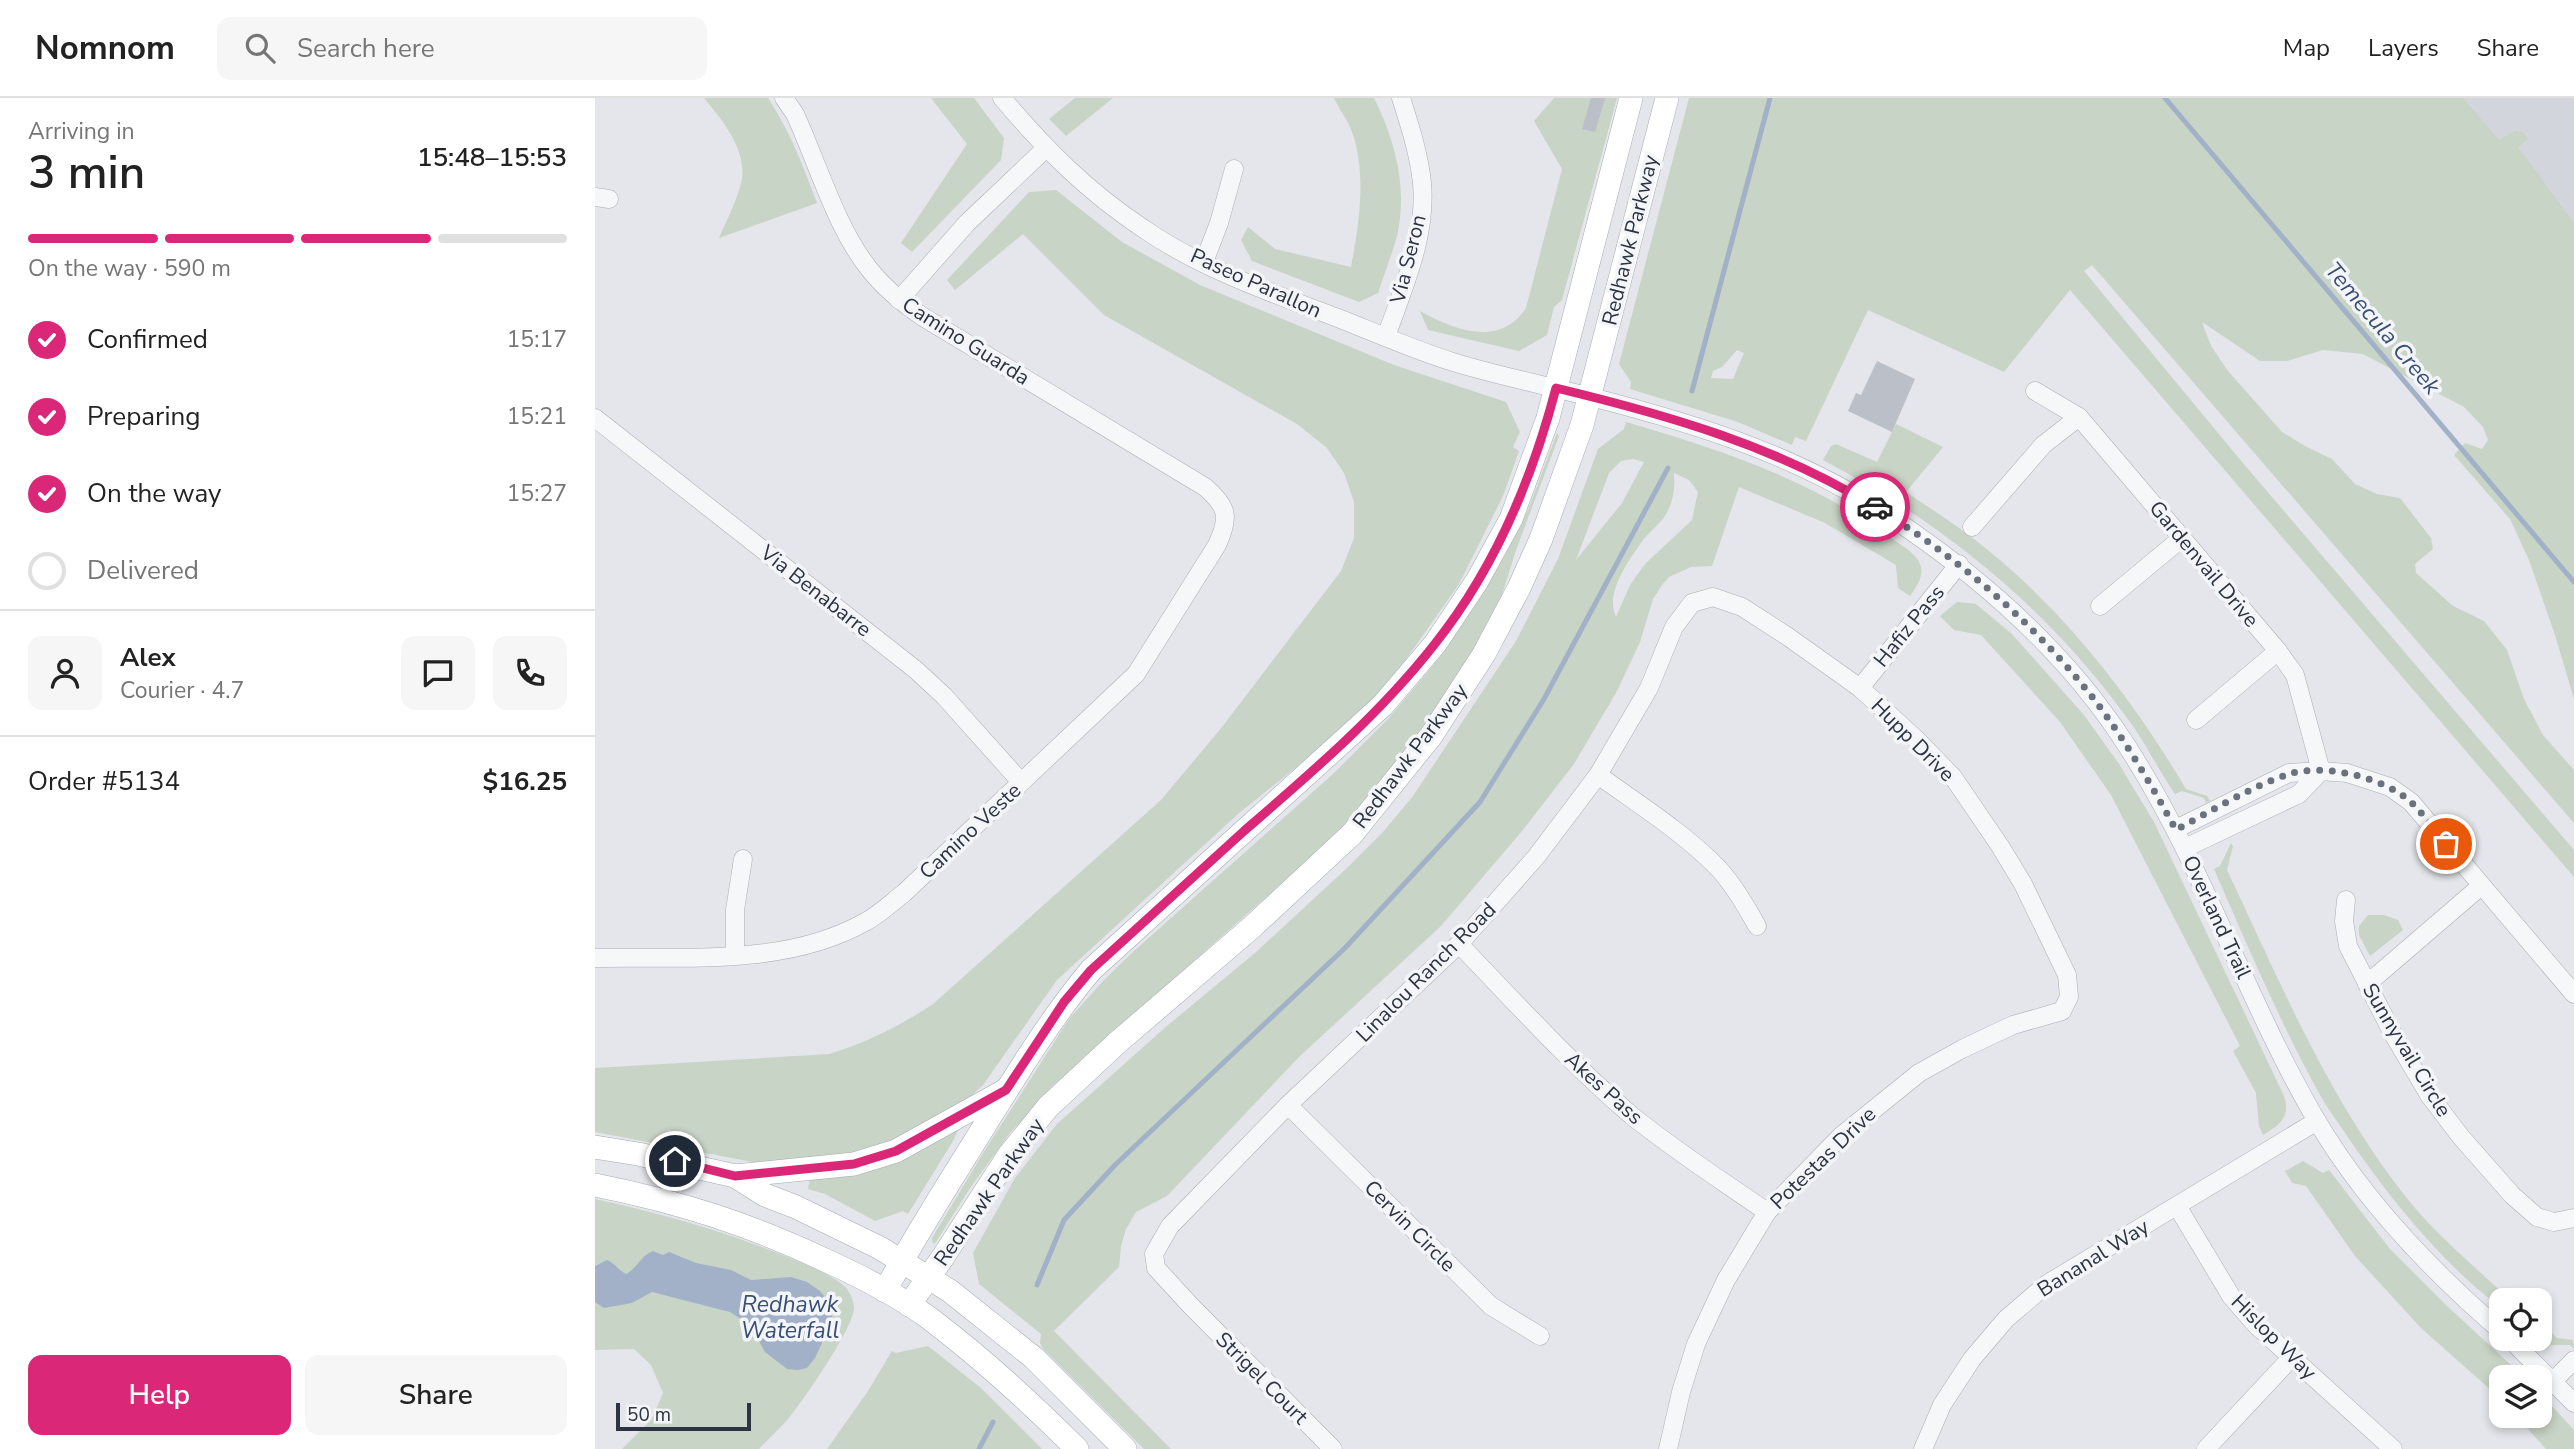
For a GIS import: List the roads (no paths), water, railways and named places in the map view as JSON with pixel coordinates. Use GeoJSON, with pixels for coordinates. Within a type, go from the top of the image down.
{"type":"FeatureCollection","features":[{"type":"Feature","properties":{"kind":"main road","name":"Redhawk Parkway"},"geometry":{"type":"LineString","coordinates":[[885,1291],[1006,1090],[1064,1002],[1091,970],[1383,705],[1434,645],[1477,581],[1511,519],[1548,418],[1631,98]]}},
{"type":"Feature","properties":{"kind":"main road","name":"Redhawk Parkway"},"geometry":{"type":"LineString","coordinates":[[909,1306],[1009,1155],[1048,1107],[1118,1042],[1252,927],[1352,834],[1430,736],[1484,654],[1519,588],[1561,489],[1590,397],[1667,98]]}},
{"type":"Feature","properties":{"kind":"main road"},"geometry":{"type":"LineString","coordinates":[[735,1176],[854,1164],[896,1151],[1006,1090]]}},
{"type":"Feature","properties":{"kind":"main road","name":"Redhawk Parkway"},"geometry":{"type":"LineString","coordinates":[[595,1147],[649,1156],[735,1176],[765,1195],[796,1207],[929,1278]]}},
{"type":"Feature","properties":{"kind":"main road"},"geometry":{"type":"LineString","coordinates":[[595,1185],[696,1208],[777,1237],[863,1277],[927,1317],[1003,1378],[1077,1449]]}},
{"type":"Feature","properties":{"kind":"main road"},"geometry":{"type":"LineString","coordinates":[[929,1278],[1034,1358],[1125,1449]]}},
{"type":"Feature","properties":{"kind":"street","name":"Camino Guarda"},"geometry":{"type":"LineString","coordinates":[[784,98],[795,114],[853,244],[871,271],[899,300],[1205,487],[1218,499],[1226,512]]}},
{"type":"Feature","properties":{"kind":"street","name":"Paseo Parallon"},"geometry":{"type":"LineString","coordinates":[[1002,98],[1045,149],[1087,186],[1147,232],[1204,262],[1295,302],[1453,362],[1556,388]]}},
{"type":"Feature","properties":{"kind":"street","name":"Via Seron"},"geometry":{"type":"LineString","coordinates":[[1386,337],[1411,266],[1421,224],[1422,185],[1414,137],[1401,98]]}},
{"type":"Feature","properties":{"kind":"street"},"geometry":{"type":"LineString","coordinates":[[899,300],[967,223],[1045,149]]}},
{"type":"Feature","properties":{"kind":"street"},"geometry":{"type":"LineString","coordinates":[[1204,262],[1220,223],[1234,169]]}},
{"type":"Feature","properties":{"kind":"street","name":"Overland Trail"},"geometry":{"type":"LineString","coordinates":[[1556,388],[1727,436],[1804,467],[1845,488],[1959,564],[2035,634],[2093,698],[2124,741],[2176,830],[2293,1077],[2317,1121],[2359,1183],[2403,1237],[2439,1275],[2489,1320]]}},
{"type":"Feature","properties":{"kind":"street","name":"Gardenvail Drive"},"geometry":{"type":"LineString","coordinates":[[2035,391],[2079,417],[2278,651],[2295,675],[2321,771]]}},
{"type":"Feature","properties":{"kind":"street"},"geometry":{"type":"LineString","coordinates":[[1972,527],[2043,445],[2079,417]]}},
{"type":"Feature","properties":{"kind":"street","name":"Via Benabarre"},"geometry":{"type":"LineString","coordinates":[[595,418],[916,670],[944,696],[1021,782]]}},
{"type":"Feature","properties":{"kind":"street","name":"Camino Veste"},"geometry":{"type":"LineString","coordinates":[[595,958],[780,953],[825,940],[866,922],[904,893],[1111,701],[1136,674],[1217,545],[1225,528],[1226,512]]}},
{"type":"Feature","properties":{"kind":"street"},"geometry":{"type":"LineString","coordinates":[[2100,606],[2182,538]]}},
{"type":"Feature","properties":{"kind":"street","name":"Hafiz Pass"},"geometry":{"type":"LineString","coordinates":[[1860,688],[1959,564]]}},
{"type":"Feature","properties":{"kind":"street","name":"Hupp Drive"},"geometry":{"type":"LineString","coordinates":[[1692,603],[1713,597],[1742,607],[1860,688],[1917,740],[1953,777],[2006,855],[2061,962]]}},
{"type":"Feature","properties":{"kind":"street","name":"Linalou Ranch Road"},"geometry":{"type":"LineString","coordinates":[[1191,1306],[1156,1268],[1154,1254],[1160,1240],[1170,1226],[1288,1105],[1459,944],[1536,857],[1598,775],[1649,688],[1674,627],[1692,603]]}},
{"type":"Feature","properties":{"kind":"street"},"geometry":{"type":"LineString","coordinates":[[2196,720],[2278,651]]}},
{"type":"Feature","properties":{"kind":"street"},"geometry":{"type":"LineString","coordinates":[[2185,848],[2299,794],[2321,771]]}},
{"type":"Feature","properties":{"kind":"street"},"geometry":{"type":"LineString","coordinates":[[2176,830],[2289,773],[2347,773],[2390,787],[2411,802],[2574,994]]}},
{"type":"Feature","properties":{"kind":"street"},"geometry":{"type":"LineString","coordinates":[[1598,775],[1689,841],[1718,868],[1757,926]]}},
{"type":"Feature","properties":{"kind":"street"},"geometry":{"type":"LineString","coordinates":[[735,955],[735,910],[743,859]]}},
{"type":"Feature","properties":{"kind":"street"},"geometry":{"type":"LineString","coordinates":[[2367,984],[2481,886]]}},
{"type":"Feature","properties":{"kind":"street","name":"Sunnyvail Circle"},"geometry":{"type":"LineString","coordinates":[[2346,900],[2344,921],[2348,946],[2428,1095],[2504,1186],[2537,1217],[2554,1222],[2574,1218]]}},
{"type":"Feature","properties":{"kind":"street","name":"Akes Pass"},"geometry":{"type":"LineString","coordinates":[[1459,944],[1573,1060],[1631,1114],[1690,1160],[1767,1212]]}},
{"type":"Feature","properties":{"kind":"street","name":"Potestas Drive"},"geometry":{"type":"LineString","coordinates":[[1668,1449],[1681,1392],[1696,1344],[1726,1280],[1767,1212],[1841,1136],[1919,1073],[2013,1025],[2062,1011],[2069,996],[2067,975],[2061,962]]}},
{"type":"Feature","properties":{"kind":"street","name":"Cervin Circle"},"geometry":{"type":"LineString","coordinates":[[1288,1105],[1491,1306],[1540,1336]]}},
{"type":"Feature","properties":{"kind":"street","name":"Bananal Way"},"geometry":{"type":"LineString","coordinates":[[1923,1449],[1942,1405],[1972,1359],[2005,1319],[2047,1284],[2317,1121]]}},
{"type":"Feature","properties":{"kind":"street","name":"Hislop Way"},"geometry":{"type":"LineString","coordinates":[[2177,1206],[2231,1296],[2256,1325],[2393,1449]]}},
{"type":"Feature","properties":{"kind":"street","name":"Strigel Court"},"geometry":{"type":"LineString","coordinates":[[1191,1306],[1333,1449]]}},
{"type":"Feature","properties":{"kind":"street"},"geometry":{"type":"LineString","coordinates":[[2522,1351],[2572,1397]]}},
{"type":"Feature","properties":{"kind":"street"},"geometry":{"type":"LineString","coordinates":[[2206,1449],[2292,1357]]}},
{"type":"Feature","properties":{"kind":"street"},"geometry":{"type":"LineString","coordinates":[[2553,1381],[2574,1360]]}},
{"type":"Feature","properties":{"kind":"water","name":"Redhawk Waterfall"},"geometry":{"type":"Polygon","coordinates":[[[653,1251],[663,1255],[669,1252],[696,1263],[731,1270],[751,1280],[791,1277],[807,1282],[820,1291],[830,1303],[832,1317],[815,1358],[807,1368],[787,1369],[765,1352],[750,1325],[730,1312],[652,1292],[632,1303],[604,1308],[595,1302],[595,1266],[607,1260],[626,1274],[653,1251]]]}},
{"type":"Feature","properties":{"kind":"waterway"},"geometry":{"type":"LineString","coordinates":[[1692,391],[1770,98]]}},
{"type":"Feature","properties":{"kind":"waterway","name":"Temecula Creek"},"geometry":{"type":"LineString","coordinates":[[2165,98],[2574,582]]}},
{"type":"Feature","properties":{"kind":"waterway"},"geometry":{"type":"LineString","coordinates":[[1037,1285],[1064,1220],[1115,1165],[1345,948],[1480,802],[1544,699],[1668,468]]}},
{"type":"Feature","properties":{"kind":"waterway"},"geometry":{"type":"LineString","coordinates":[[979,1449],[993,1422]]}}]}
